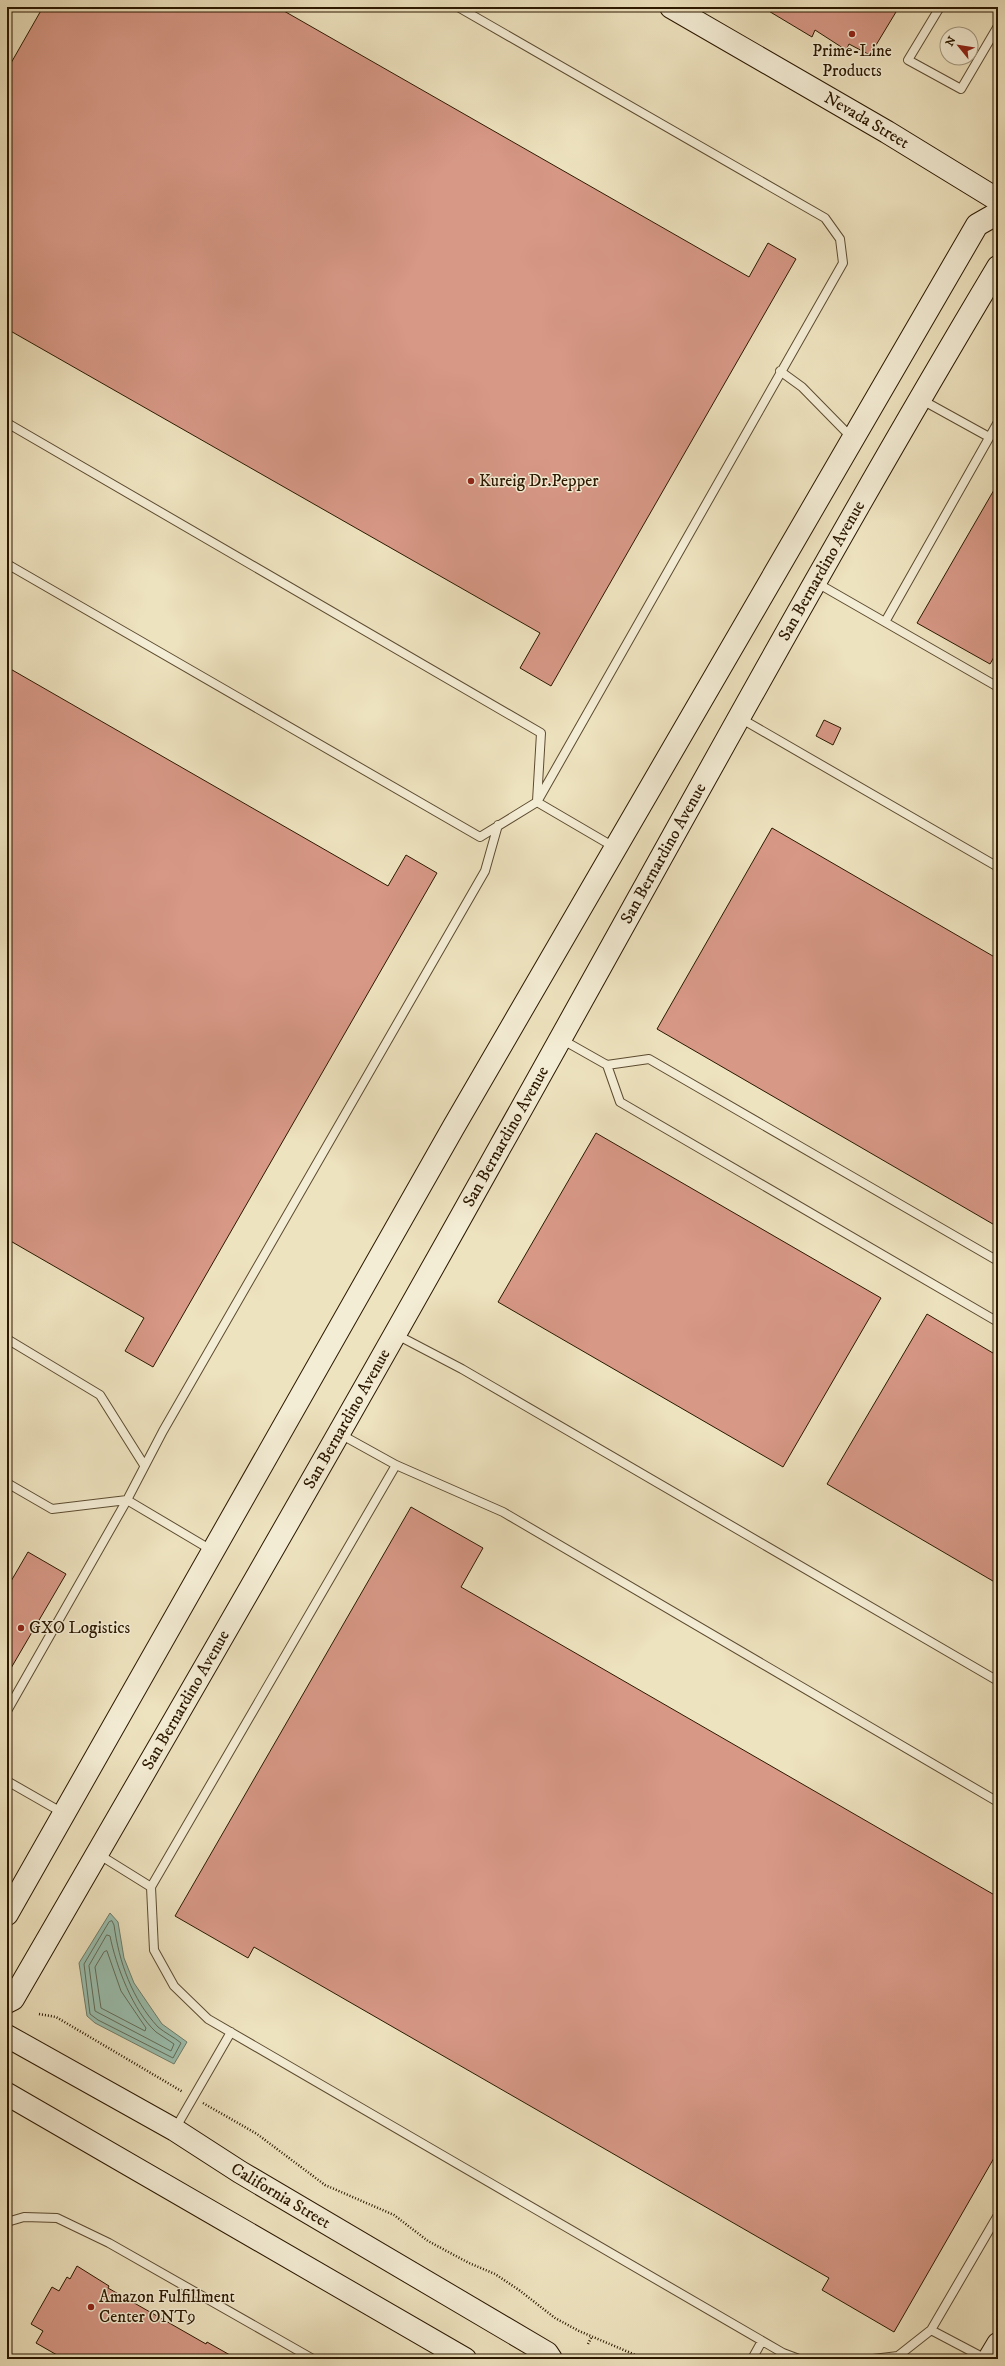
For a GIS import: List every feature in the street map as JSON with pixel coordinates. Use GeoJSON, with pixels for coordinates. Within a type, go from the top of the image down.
{"type":"FeatureCollection","features":[{"type":"Feature","properties":{"kind":"main road","name":"Nevada Street"},"geometry":{"type":"LineString","coordinates":[[672,7],[887,132],[998,200]]}},
{"type":"Feature","properties":{"kind":"main road"},"geometry":{"type":"LineString","coordinates":[[7,1914],[453,1128],[854,440],[977,225],[998,212]]}},
{"type":"Feature","properties":{"kind":"main road","name":"San Bernardino Avenue"},"geometry":{"type":"LineString","coordinates":[[7,2002],[12,1999],[97,1853],[338,1433],[919,398],[998,267]]}},
{"type":"Feature","properties":{"kind":"main road","name":"California Street"},"geometry":{"type":"LineString","coordinates":[[7,2036],[175,2130],[240,2172],[547,2353],[551,2359]]}},
{"type":"Feature","properties":{"kind":"main road"},"geometry":{"type":"LineString","coordinates":[[7,2094],[465,2359]]}},
{"type":"Feature","properties":{"kind":"main road"},"geometry":{"type":"LineString","coordinates":[[989,2359],[998,2344]]}},
{"type":"Feature","properties":{"kind":"lane"},"geometry":{"type":"LineString","coordinates":[[7,564],[480,837],[537,802],[780,371],[843,263],[840,238],[825,218],[458,7]]}},
{"type":"Feature","properties":{"kind":"lane"},"geometry":{"type":"LineString","coordinates":[[940,7],[908,60],[961,89],[998,26]]}},
{"type":"Feature","properties":{"kind":"lane"},"geometry":{"type":"LineString","coordinates":[[780,371],[802,387],[854,440]]}},
{"type":"Feature","properties":{"kind":"lane"},"geometry":{"type":"LineString","coordinates":[[919,398],[989,437]]}},
{"type":"Feature","properties":{"kind":"lane"},"geometry":{"type":"LineString","coordinates":[[886,622],[998,422]]}},
{"type":"Feature","properties":{"kind":"lane"},"geometry":{"type":"LineString","coordinates":[[7,423],[541,733],[537,802]]}},
{"type":"Feature","properties":{"kind":"lane"},"geometry":{"type":"LineString","coordinates":[[815,582],[998,687]]}},
{"type":"Feature","properties":{"kind":"lane"},"geometry":{"type":"LineString","coordinates":[[740,718],[998,867]]}},
{"type":"Feature","properties":{"kind":"lane"},"geometry":{"type":"LineString","coordinates":[[537,802],[616,848]]}},
{"type":"Feature","properties":{"kind":"lane"},"geometry":{"type":"LineString","coordinates":[[7,1711],[127,1500],[144,1465],[485,871],[498,825]]}},
{"type":"Feature","properties":{"kind":"lane"},"geometry":{"type":"LineString","coordinates":[[560,1039],[607,1065],[649,1059],[998,1261]]}},
{"type":"Feature","properties":{"kind":"lane"},"geometry":{"type":"LineString","coordinates":[[607,1065],[620,1102],[998,1322]]}},
{"type":"Feature","properties":{"kind":"lane"},"geometry":{"type":"LineString","coordinates":[[394,1334],[469,1373],[998,1681]]}},
{"type":"Feature","properties":{"kind":"lane"},"geometry":{"type":"LineString","coordinates":[[7,1339],[100,1395],[144,1465]]}},
{"type":"Feature","properties":{"kind":"lane"},"geometry":{"type":"LineString","coordinates":[[338,1433],[396,1464],[503,1512],[998,1802]]}},
{"type":"Feature","properties":{"kind":"lane"},"geometry":{"type":"LineString","coordinates":[[396,1464],[152,1887],[154,1950],[174,1986],[208,2019],[762,2341],[799,2359]]}},
{"type":"Feature","properties":{"kind":"lane"},"geometry":{"type":"LineString","coordinates":[[7,1483],[52,1509],[127,1500],[214,1551]]}},
{"type":"Feature","properties":{"kind":"lane"},"geometry":{"type":"LineString","coordinates":[[7,1781],[64,1814]]}},
{"type":"Feature","properties":{"kind":"lane"},"geometry":{"type":"LineString","coordinates":[[97,1853],[152,1887]]}},
{"type":"Feature","properties":{"kind":"lane"},"geometry":{"type":"LineString","coordinates":[[175,2130],[231,2032]]}},
{"type":"Feature","properties":{"kind":"lane"},"geometry":{"type":"LineString","coordinates":[[873,2359],[898,2356],[931,2330],[998,2215]]}},
{"type":"Feature","properties":{"kind":"lane"},"geometry":{"type":"LineString","coordinates":[[7,2222],[24,2217],[56,2218],[109,2244],[313,2359]]}},
{"type":"Feature","properties":{"kind":"lane"},"geometry":{"type":"LineString","coordinates":[[931,2330],[986,2359]]}},
{"type":"Feature","properties":{"kind":"lane"},"geometry":{"type":"LineString","coordinates":[[752,2359],[762,2341]]}},
{"type":"Feature","properties":{"kind":"path"},"geometry":{"type":"LineString","coordinates":[[39,2014],[56,2017],[257,2134],[325,2185],[394,2215],[428,2241],[469,2263],[495,2274],[520,2290],[555,2318],[645,2359]]}},
{"type":"Feature","properties":{"kind":"path"},"geometry":{"type":"LineString","coordinates":[[588,2344],[592,2336]]}},
{"type":"Feature","properties":{"kind":"water"},"geometry":{"type":"Polygon","coordinates":[[[110,1913],[118,1922],[124,1958],[134,1983],[162,2024],[187,2042],[174,2064],[95,2023],[87,2016],[79,1963],[110,1913]]]}},
{"type":"Feature","properties":{"kind":"building","name":"Kureig Dr.Pepper"},"geometry":{"type":"Polygon","coordinates":[[[43,7],[277,7],[749,277],[768,243],[796,259],[551,686],[520,668],[540,633],[7,329],[7,70],[43,7]]]}},
{"type":"Feature","properties":{"kind":"building","name":"Prime-Line Products"},"geometry":{"type":"Polygon","coordinates":[[[762,7],[899,7],[870,55],[849,44],[846,50],[815,30],[812,37],[762,7]]]}},
{"type":"Feature","properties":{"kind":"building"},"geometry":{"type":"Polygon","coordinates":[[[998,483],[998,650],[990,664],[917,623],[998,483]]]}},
{"type":"Feature","properties":{"kind":"building"},"geometry":{"type":"Polygon","coordinates":[[[7,667],[388,886],[406,855],[437,873],[153,1367],[125,1351],[144,1318],[7,1239],[7,667]]]}},
{"type":"Feature","properties":{"kind":"building"},"geometry":{"type":"Polygon","coordinates":[[[824,720],[841,728],[833,745],[816,736],[824,720]]]}},
{"type":"Feature","properties":{"kind":"building"},"geometry":{"type":"Polygon","coordinates":[[[772,828],[998,959],[998,1227],[657,1029],[772,828]]]}},
{"type":"Feature","properties":{"kind":"building"},"geometry":{"type":"Polygon","coordinates":[[[596,1133],[881,1298],[783,1467],[498,1302],[596,1133]]]}},
{"type":"Feature","properties":{"kind":"building"},"geometry":{"type":"Polygon","coordinates":[[[927,1314],[998,1356],[998,1584],[827,1484],[927,1314]]]}},
{"type":"Feature","properties":{"kind":"building"},"geometry":{"type":"Polygon","coordinates":[[[411,1507],[483,1548],[461,1587],[998,1897],[998,2151],[894,2332],[822,2290],[829,2278],[254,1947],[248,1958],[175,1916],[411,1507]]]}},
{"type":"Feature","properties":{"kind":"building","name":"GXO Logistics"},"geometry":{"type":"Polygon","coordinates":[[[28,1552],[66,1574],[7,1675],[7,1588],[28,1552]]]}},
{"type":"Feature","properties":{"kind":"building","name":"Amazon Fulfillment Center ONT9"},"geometry":{"type":"Polygon","coordinates":[[[77,2266],[109,2286],[108,2288],[206,2344],[207,2342],[237,2359],[64,2359],[36,2343],[43,2331],[31,2324],[52,2287],[59,2291],[67,2277],[70,2279],[77,2266]]]}},
{"type":"Feature","properties":{"kind":"place","name":"Prime-Line Products"},"geometry":{"type":"Point","coordinates":[852,34]}},
{"type":"Feature","properties":{"kind":"place","name":"Kureig Dr.Pepper"},"geometry":{"type":"Point","coordinates":[471,481]}},
{"type":"Feature","properties":{"kind":"place","name":"GXO Logistics"},"geometry":{"type":"Point","coordinates":[21,1628]}},
{"type":"Feature","properties":{"kind":"place","name":"Amazon Fulfillment Center ONT9"},"geometry":{"type":"Point","coordinates":[91,2307]}}]}
